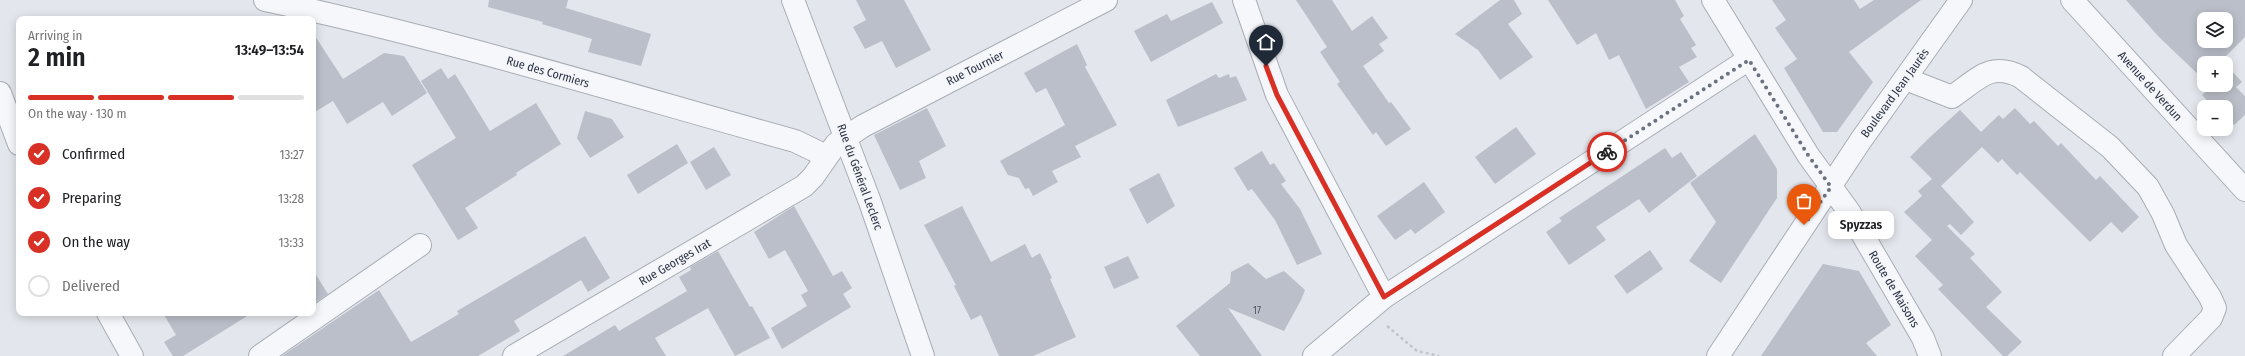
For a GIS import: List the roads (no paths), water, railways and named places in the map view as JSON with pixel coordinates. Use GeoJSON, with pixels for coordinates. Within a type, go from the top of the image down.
{"type":"FeatureCollection","features":[{"type":"Feature","properties":{"kind":"street","name":"Rue des Cormiers"},"geometry":{"type":"LineString","coordinates":[[265,0],[342,16],[519,64],[795,141],[826,156]]}},
{"type":"Feature","properties":{"kind":"street","name":"Rue du Général Leclerc"},"geometry":{"type":"LineString","coordinates":[[793,0],[870,202],[923,356]]}},
{"type":"Feature","properties":{"kind":"street","name":"Rue Tournier"},"geometry":{"type":"LineString","coordinates":[[826,156],[836,144],[862,126],[1106,0]]}},
{"type":"Feature","properties":{"kind":"street"},"geometry":{"type":"LineString","coordinates":[[1244,0],[1277,95],[1376,304]]}},
{"type":"Feature","properties":{"kind":"street","name":"Route de Maisons"},"geometry":{"type":"LineString","coordinates":[[1713,0],[1808,155],[1850,213],[1923,338],[1930,356]]}},
{"type":"Feature","properties":{"kind":"street","name":"Boulevard Jean Jaurès"},"geometry":{"type":"LineString","coordinates":[[1718,356],[1861,140],[1906,79],[1960,0]]}},
{"type":"Feature","properties":{"kind":"street","name":"Avenue de Verdun"},"geometry":{"type":"LineString","coordinates":[[2072,0],[2245,190]]}},
{"type":"Feature","properties":{"kind":"street"},"geometry":{"type":"LineString","coordinates":[[1314,356],[1376,304],[1749,60]]}},
{"type":"Feature","properties":{"kind":"street"},"geometry":{"type":"LineString","coordinates":[[1906,79],[1952,97],[1990,71],[2008,70],[2021,77],[2110,147],[2148,187],[2163,214],[2176,245],[2210,297],[2215,308],[2211,318],[2174,356]]}},
{"type":"Feature","properties":{"kind":"street"},"geometry":{"type":"LineString","coordinates":[[0,93],[16,136]]}},
{"type":"Feature","properties":{"kind":"street","name":"Rue Georges Irat"},"geometry":{"type":"LineString","coordinates":[[514,356],[804,186],[813,177],[826,156]]}},
{"type":"Feature","properties":{"kind":"street"},"geometry":{"type":"LineString","coordinates":[[260,356],[420,245]]}},
{"type":"Feature","properties":{"kind":"street"},"geometry":{"type":"LineString","coordinates":[[110,316],[132,356]]}},
{"type":"Feature","properties":{"kind":"place","name":"Spyzzas"},"geometry":{"type":"Point","coordinates":[1804,225]}}]}
